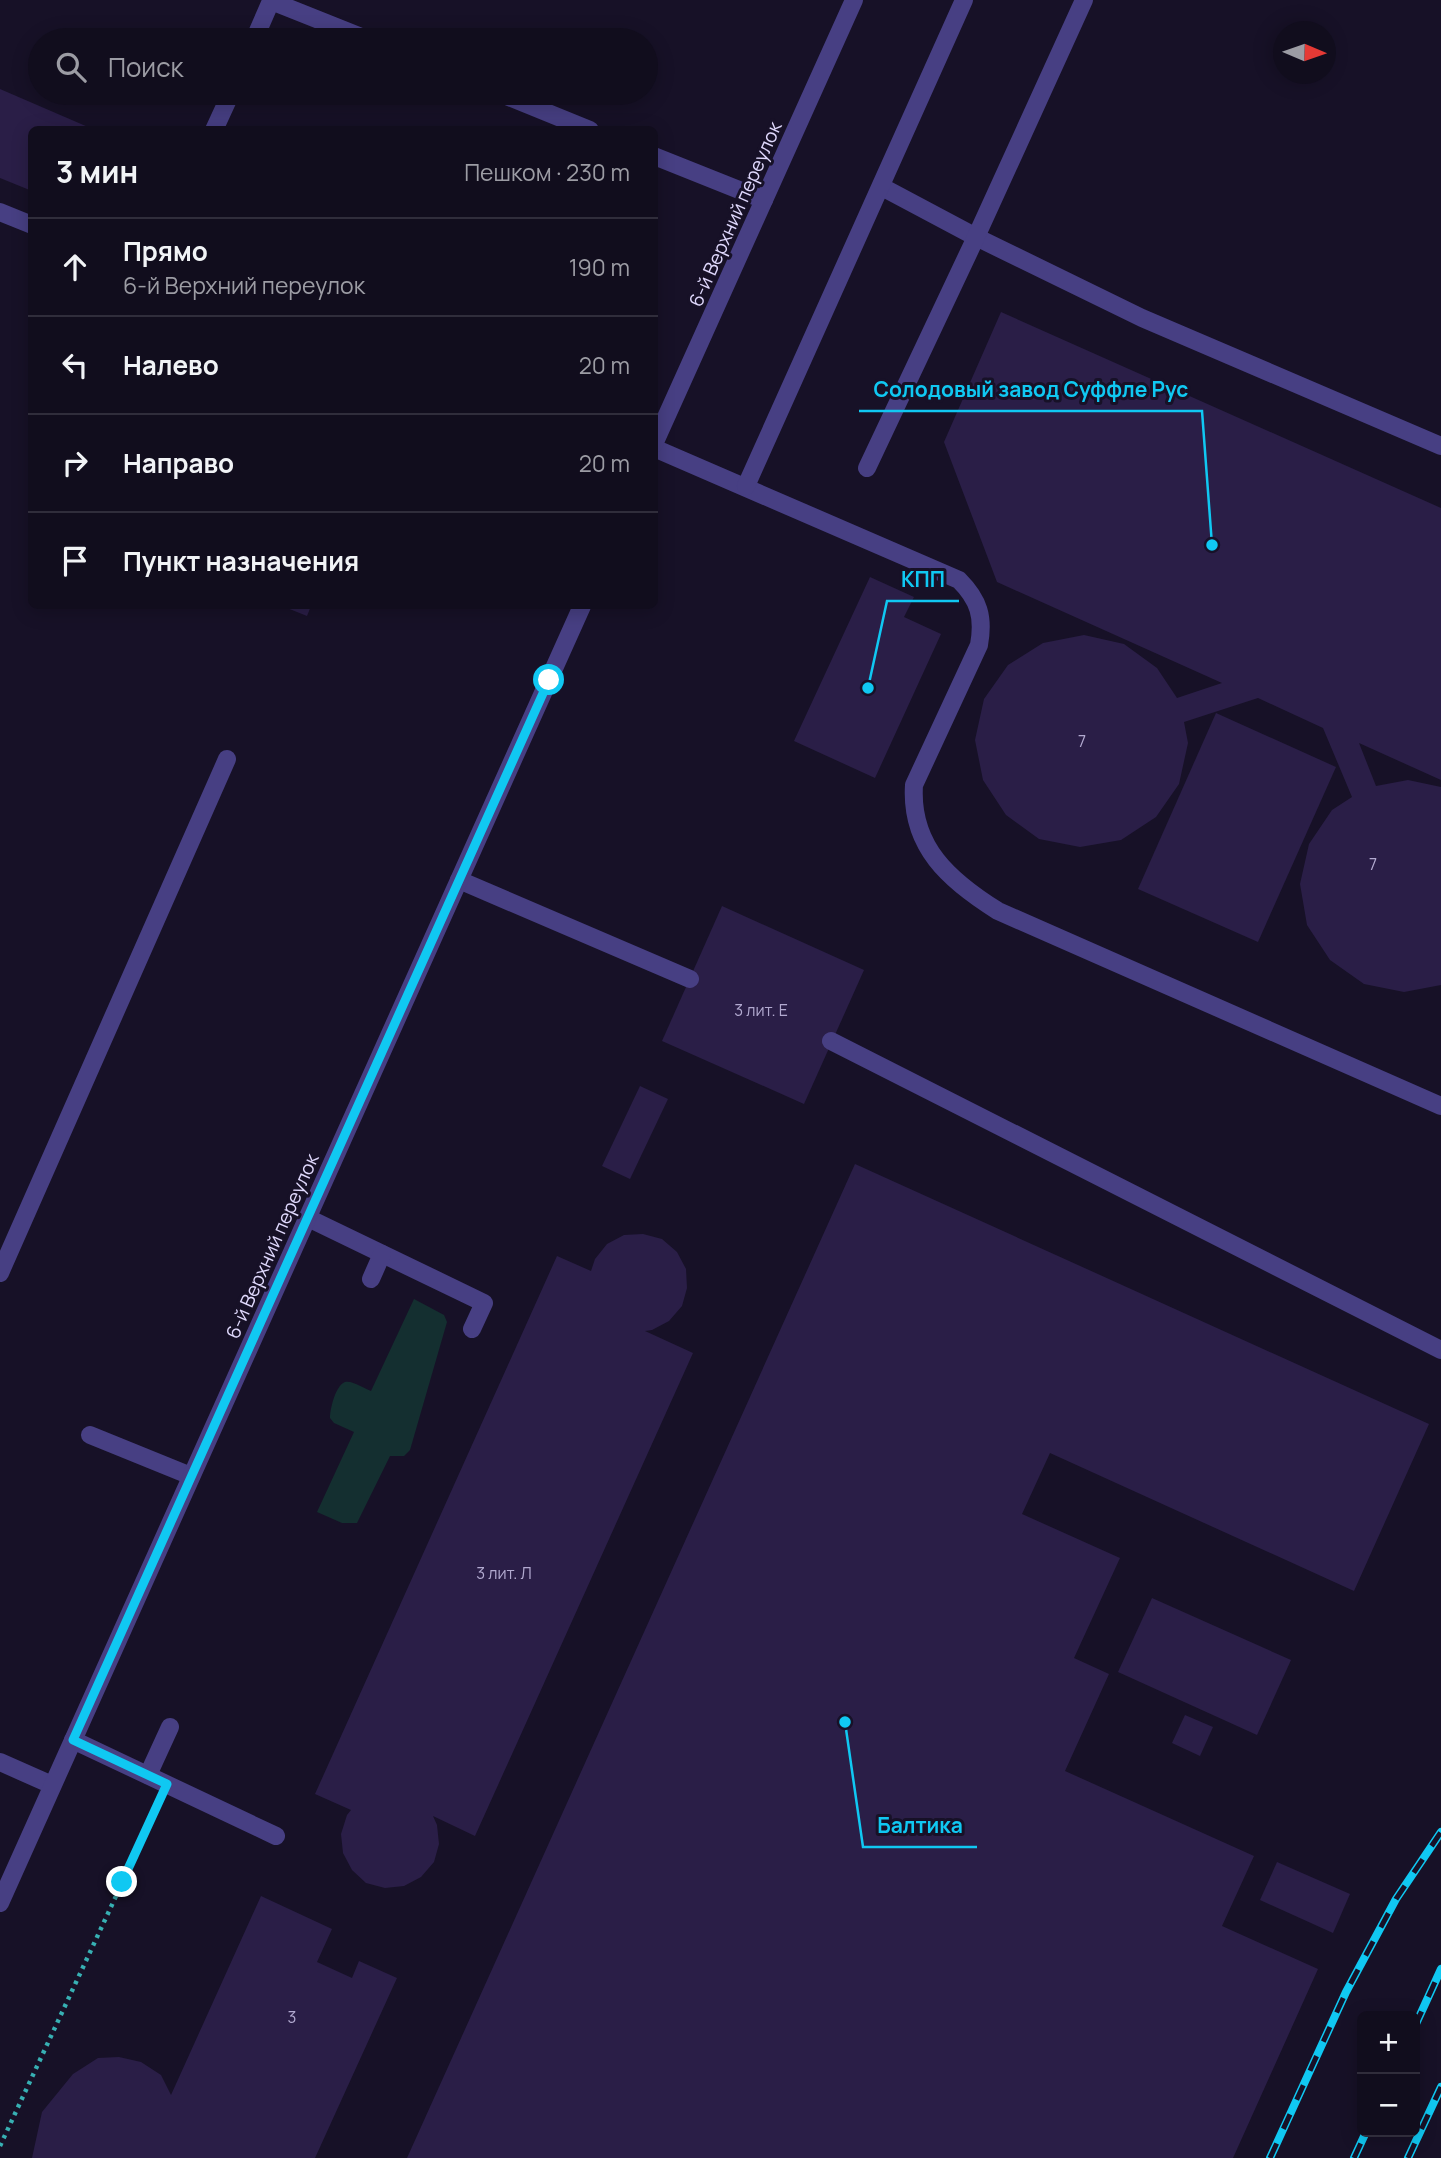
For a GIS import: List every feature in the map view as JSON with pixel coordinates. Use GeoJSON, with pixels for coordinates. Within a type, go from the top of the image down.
{"type":"FeatureCollection","features":[{"type":"Feature","properties":{"kind":"street","name":"6-й Верхний переулок"},"geometry":{"type":"LineString","coordinates":[[658,437],[854,0]]}},
{"type":"Feature","properties":{"kind":"street"},"geometry":{"type":"LineString","coordinates":[[746,486],[964,0]]}},
{"type":"Feature","properties":{"kind":"street"},"geometry":{"type":"LineString","coordinates":[[867,468],[1084,0]]}},
{"type":"Feature","properties":{"kind":"street"},"geometry":{"type":"LineString","coordinates":[[259,28],[271,1],[339,28]]}},
{"type":"Feature","properties":{"kind":"street"},"geometry":{"type":"LineString","coordinates":[[217,126],[226,105]]}},
{"type":"Feature","properties":{"kind":"street"},"geometry":{"type":"LineString","coordinates":[[529,105],[580,126]]}},
{"type":"Feature","properties":{"kind":"street"},"geometry":{"type":"LineString","coordinates":[[658,158],[764,200]]}},
{"type":"Feature","properties":{"kind":"street"},"geometry":{"type":"LineString","coordinates":[[882,187],[976,237],[1142,318],[1441,446]]}},
{"type":"Feature","properties":{"kind":"street"},"geometry":{"type":"LineString","coordinates":[[0,212],[28,223]]}},
{"type":"Feature","properties":{"kind":"street"},"geometry":{"type":"LineString","coordinates":[[658,448],[959,580],[971,592],[983,624],[979,645],[914,785],[912,805],[921,834],[938,863],[964,889],[998,911],[1441,1106]]}},
{"type":"Feature","properties":{"kind":"street","name":"6-й Верхний переулок"},"geometry":{"type":"LineString","coordinates":[[0,1903],[581,609]]}},
{"type":"Feature","properties":{"kind":"street"},"geometry":{"type":"LineString","coordinates":[[0,1273],[227,759]]}},
{"type":"Feature","properties":{"kind":"street"},"geometry":{"type":"LineString","coordinates":[[459,880],[690,979]]}},
{"type":"Feature","properties":{"kind":"street"},"geometry":{"type":"LineString","coordinates":[[831,1041],[1441,1350]]}},
{"type":"Feature","properties":{"kind":"street"},"geometry":{"type":"LineString","coordinates":[[308,1218],[484,1303],[472,1329]]}},
{"type":"Feature","properties":{"kind":"street"},"geometry":{"type":"LineString","coordinates":[[371,1279],[382,1254]]}},
{"type":"Feature","properties":{"kind":"street"},"geometry":{"type":"LineString","coordinates":[[90,1435],[191,1476]]}},
{"type":"Feature","properties":{"kind":"street"},"geometry":{"type":"LineString","coordinates":[[148,1775],[170,1727]]}},
{"type":"Feature","properties":{"kind":"street"},"geometry":{"type":"LineString","coordinates":[[73,1740],[276,1836]]}},
{"type":"Feature","properties":{"kind":"street"},"geometry":{"type":"LineString","coordinates":[[0,1762],[52,1785]]}},
{"type":"Feature","properties":{"kind":"path"},"geometry":{"type":"LineString","coordinates":[[0,2146],[167,1784]]}},
{"type":"Feature","properties":{"kind":"green space"},"geometry":{"type":"Polygon","coordinates":[[[414,1299],[444,1315],[447,1322],[410,1450],[404,1456],[390,1456],[357,1523],[342,1523],[317,1512],[354,1432],[334,1423],[330,1418],[334,1398],[338,1388],[345,1382],[355,1383],[371,1391],[414,1299]]]}},
{"type":"Feature","properties":{"kind":"building"},"geometry":{"type":"Polygon","coordinates":[[[0,89],[28,101],[28,105],[37,105],[86,126],[28,126],[28,189],[0,178],[0,89]]]}},
{"type":"Feature","properties":{"kind":"building"},"geometry":{"type":"Polygon","coordinates":[[[1001,312],[1441,508],[1441,780],[1359,743],[1376,786],[1408,780],[1441,787],[1441,985],[1404,992],[1364,984],[1330,960],[1307,925],[1300,884],[1309,844],[1332,810],[1352,797],[1323,728],[1258,698],[1184,722],[1188,743],[1179,784],[1156,817],[1121,840],[1080,847],[1039,839],[1006,815],[983,780],[975,740],[984,699],[1008,665],[1043,643],[1084,635],[1124,644],[1157,668],[1177,698],[1222,683],[997,582],[944,442],[1001,312]]]}},
{"type":"Feature","properties":{"kind":"building"},"geometry":{"type":"Polygon","coordinates":[[[870,577],[914,597],[904,617],[941,634],[875,778],[794,741],[870,577]]]}},
{"type":"Feature","properties":{"kind":"building"},"geometry":{"type":"Polygon","coordinates":[[[290,609],[310,609],[307,616],[290,609]]]}},
{"type":"Feature","properties":{"kind":"building"},"geometry":{"type":"Polygon","coordinates":[[[1216,713],[1336,767],[1258,942],[1138,889],[1216,713]]]}},
{"type":"Feature","properties":{"kind":"building"},"geometry":{"type":"Polygon","coordinates":[[[722,906],[864,970],[804,1104],[662,1041],[722,906]]]}},
{"type":"Feature","properties":{"kind":"building"},"geometry":{"type":"Polygon","coordinates":[[[640,1086],[668,1099],[630,1179],[602,1166],[640,1086]]]}},
{"type":"Feature","properties":{"kind":"building"},"geometry":{"type":"Polygon","coordinates":[[[855,1164],[1429,1424],[1354,1591],[1050,1453],[1022,1514],[1120,1558],[1074,1658],[1109,1674],[1065,1771],[1254,1856],[1222,1926],[1318,1969],[1233,2158],[407,2158],[855,1164]]]}},
{"type":"Feature","properties":{"kind":"building"},"geometry":{"type":"Polygon","coordinates":[[[643,1234],[662,1239],[677,1252],[686,1269],[687,1288],[682,1306],[669,1321],[645,1331],[693,1353],[475,1836],[433,1816],[439,1844],[434,1862],[421,1877],[404,1886],[385,1888],[366,1883],[352,1870],[343,1853],[341,1834],[351,1810],[315,1794],[557,1256],[591,1271],[595,1259],[607,1244],[624,1235],[643,1234]]]}},
{"type":"Feature","properties":{"kind":"building"},"geometry":{"type":"Polygon","coordinates":[[[1152,1598],[1291,1660],[1257,1735],[1118,1672],[1152,1598]]]}},
{"type":"Feature","properties":{"kind":"building"},"geometry":{"type":"Polygon","coordinates":[[[1185,1715],[1213,1727],[1200,1756],[1172,1743],[1185,1715]]]}},
{"type":"Feature","properties":{"kind":"building"},"geometry":{"type":"Polygon","coordinates":[[[1277,1862],[1350,1894],[1333,1933],[1260,1900],[1277,1862]]]}},
{"type":"Feature","properties":{"kind":"building"},"geometry":{"type":"Polygon","coordinates":[[[261,1896],[332,1929],[317,1962],[352,1978],[359,1961],[397,1978],[315,2158],[32,2158],[42,2112],[73,2074],[98,2058],[119,2057],[141,2062],[161,2075],[171,2095],[261,1896]]]}},
{"type":"Feature","properties":{"kind":"railway"},"geometry":{"type":"LineString","coordinates":[[1270,2158],[1346,1992],[1396,1899],[1441,1832]]}},
{"type":"Feature","properties":{"kind":"railway"},"geometry":{"type":"LineString","coordinates":[[1420,2015],[1441,1969]]}},
{"type":"Feature","properties":{"kind":"railway"},"geometry":{"type":"LineString","coordinates":[[1408,2158],[1441,2087]]}},
{"type":"Feature","properties":{"kind":"railway"},"geometry":{"type":"LineString","coordinates":[[1354,2158],[1364,2137]]}},
{"type":"Feature","properties":{"kind":"place","name":"Солодовый завод Суффле Рус"},"geometry":{"type":"Point","coordinates":[1212,545]}},
{"type":"Feature","properties":{"kind":"place","name":"КПП"},"geometry":{"type":"Point","coordinates":[868,688]}},
{"type":"Feature","properties":{"kind":"place","name":"Балтика"},"geometry":{"type":"Point","coordinates":[845,1722]}},
{"type":"Feature","properties":{"kind":"route"},"geometry":{"type":"LineString","coordinates":[[122,1882],[167,1784],[73,1740],[549,680]]}}]}
